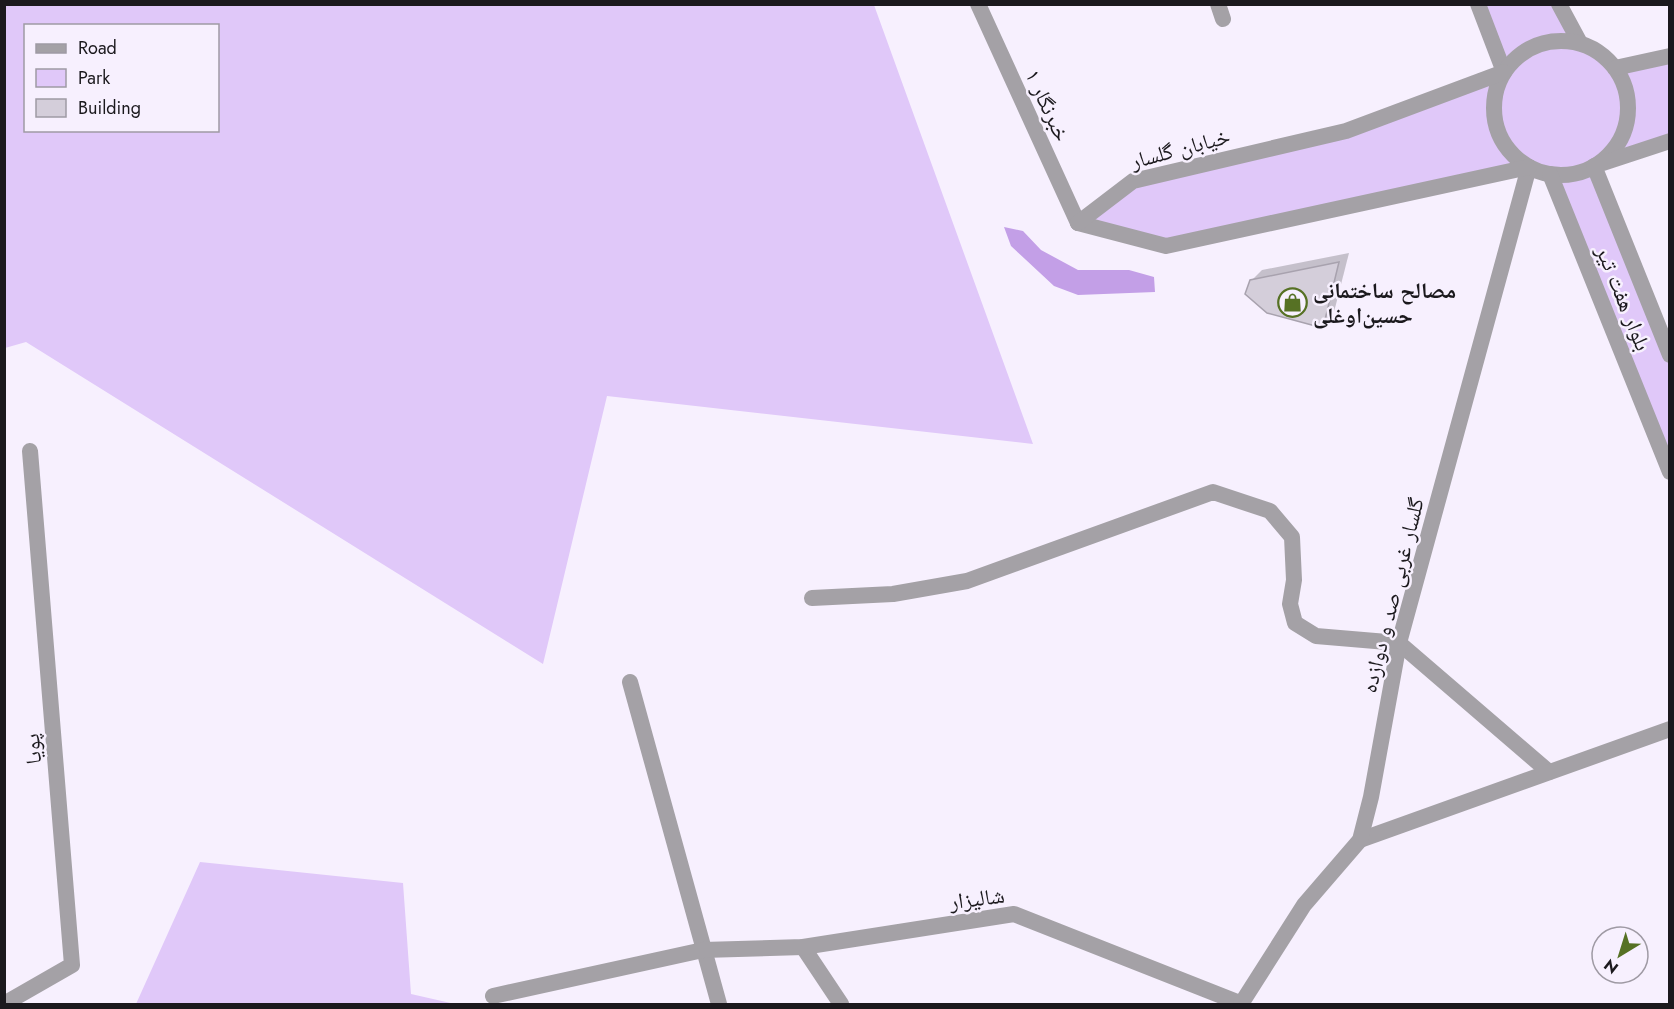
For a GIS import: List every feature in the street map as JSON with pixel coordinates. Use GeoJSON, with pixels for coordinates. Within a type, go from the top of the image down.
{"type":"FeatureCollection","features":[{"type":"Feature","properties":{"kind":"street","name":"خبرنگار ۱"},"geometry":{"type":"LineString","coordinates":[[978,4],[1078,223]]}},
{"type":"Feature","properties":{"kind":"street"},"geometry":{"type":"LineString","coordinates":[[1478,4],[1504,72]]}},
{"type":"Feature","properties":{"kind":"street"},"geometry":{"type":"LineString","coordinates":[[1559,4],[1580,43]]}},
{"type":"Feature","properties":{"kind":"street"},"geometry":{"type":"LineString","coordinates":[[1594,166],[1612,152],[1624,133],[1628,110],[1625,88],[1615,68],[1600,53],[1580,43],[1558,41],[1537,45],[1518,56],[1504,72],[1496,93],[1495,114],[1500,135],[1512,153],[1529,167],[1551,174],[1573,174],[1670,141]]}},
{"type":"Feature","properties":{"kind":"street"},"geometry":{"type":"LineString","coordinates":[[1615,68],[1670,56]]}},
{"type":"Feature","properties":{"kind":"street","name":"خیابان گلسار"},"geometry":{"type":"LineString","coordinates":[[1078,223],[1133,181],[1346,131],[1504,72]]}},
{"type":"Feature","properties":{"kind":"street","name":"بلوار هفت تیر"},"geometry":{"type":"LineString","coordinates":[[1594,166],[1670,355]]}},
{"type":"Feature","properties":{"kind":"street"},"geometry":{"type":"LineString","coordinates":[[1078,223],[1166,246],[1529,167]]}},
{"type":"Feature","properties":{"kind":"street","name":"گلسار غربی صد و دوازده"},"geometry":{"type":"LineString","coordinates":[[1242,1004],[1304,904],[1360,840],[1371,797],[1400,643],[1529,167]]}},
{"type":"Feature","properties":{"kind":"street","name":"بلوار هفت تیر"},"geometry":{"type":"LineString","coordinates":[[1551,174],[1670,472]]}},
{"type":"Feature","properties":{"kind":"street","name":"پویا"},"geometry":{"type":"LineString","coordinates":[[4,1004],[72,965],[30,451]]}},
{"type":"Feature","properties":{"kind":"street"},"geometry":{"type":"LineString","coordinates":[[812,598],[892,594],[967,580],[1213,492],[1270,511],[1292,537],[1294,580],[1290,604],[1295,623],[1317,636],[1400,643],[1549,772]]}},
{"type":"Feature","properties":{"kind":"street"},"geometry":{"type":"LineString","coordinates":[[630,682],[719,1005]]}},
{"type":"Feature","properties":{"kind":"street"},"geometry":{"type":"LineString","coordinates":[[1360,840],[1670,729]]}},
{"type":"Feature","properties":{"kind":"street","name":"شالیزار"},"geometry":{"type":"LineString","coordinates":[[493,996],[703,950],[803,947],[1014,914],[1242,1004]]}},
{"type":"Feature","properties":{"kind":"street"},"geometry":{"type":"LineString","coordinates":[[803,947],[842,1005]]}},
{"type":"Feature","properties":{"kind":"green space"},"geometry":{"type":"Polygon","coordinates":[[[5,4],[874,5],[1033,444],[607,396],[543,664],[26,342],[5,348],[5,4]]]}},
{"type":"Feature","properties":{"kind":"green space"},"geometry":{"type":"Polygon","coordinates":[[[1481,5],[1559,5],[1579,43],[1557,42],[1539,45],[1522,54],[1506,70],[1481,5]]]}},
{"type":"Feature","properties":{"kind":"green space"},"geometry":{"type":"Polygon","coordinates":[[[1561,43],[1586,47],[1607,61],[1621,82],[1625,107],[1621,132],[1607,153],[1586,167],[1561,171],[1536,167],[1515,153],[1501,132],[1497,107],[1501,82],[1515,61],[1536,47],[1561,43]]]}},
{"type":"Feature","properties":{"kind":"green space"},"geometry":{"type":"Polygon","coordinates":[[[1669,56],[1669,141],[1612,152],[1619,141],[1628,111],[1625,91],[1615,68],[1669,56]]]}},
{"type":"Feature","properties":{"kind":"green space"},"geometry":{"type":"Polygon","coordinates":[[[1504,73],[1496,101],[1497,125],[1508,147],[1529,167],[1167,246],[1079,222],[1132,180],[1346,131],[1504,73]]]}},
{"type":"Feature","properties":{"kind":"green space"},"geometry":{"type":"Polygon","coordinates":[[[1594,166],[1669,355],[1669,467],[1551,174],[1573,174],[1594,166]]]}},
{"type":"Feature","properties":{"kind":"green space"},"geometry":{"type":"Polygon","coordinates":[[[200,862],[403,883],[411,994],[455,1004],[136,1004],[200,862]]]}},
{"type":"Feature","properties":{"kind":"shaded area"},"geometry":{"type":"Polygon","coordinates":[[[1004,227],[1023,231],[1041,250],[1078,270],[1129,270],[1154,277],[1155,292],[1078,295],[1054,286],[1011,246],[1004,227]]]}},
{"type":"Feature","properties":{"kind":"building","name":"مصالح ساختمانی حسین‌اوغلی"},"geometry":{"type":"Polygon","coordinates":[[[1339,262],[1323,328],[1267,313],[1245,294],[1250,280],[1339,262]]]}},
{"type":"Feature","properties":{"kind":"place","name":"مصالح ساختمانی حسین‌اوغلی"},"geometry":{"type":"Point","coordinates":[1292,303]}}]}
